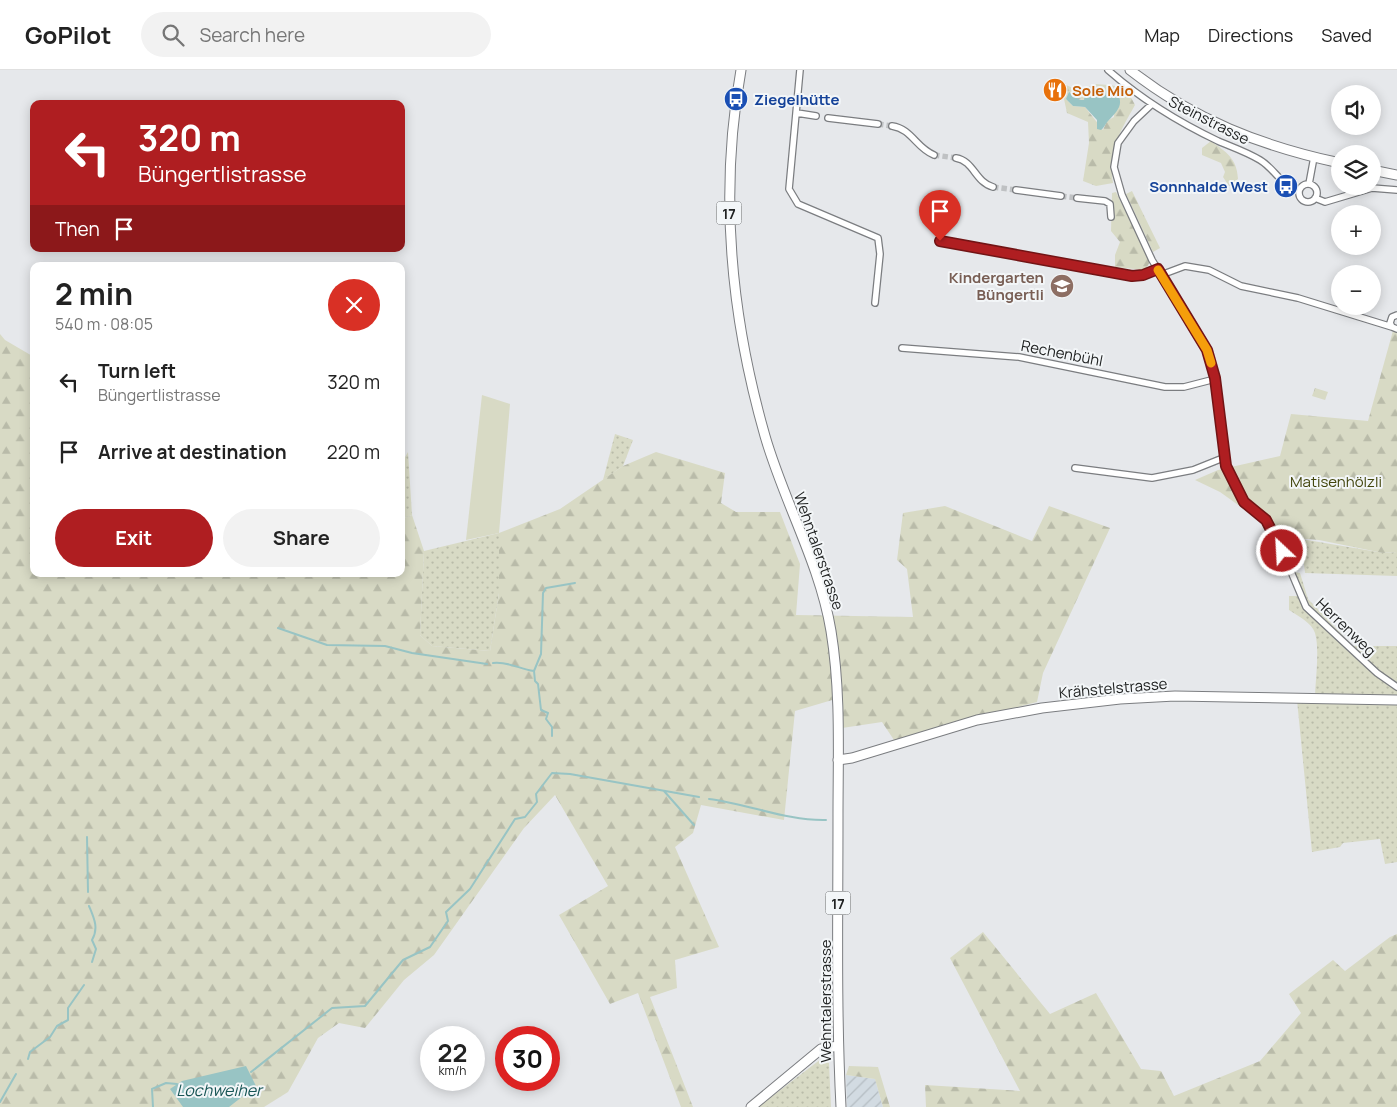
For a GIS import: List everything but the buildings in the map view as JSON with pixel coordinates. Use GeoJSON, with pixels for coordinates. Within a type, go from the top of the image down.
{"type":"FeatureCollection","features":[{"type":"Feature","properties":{"kind":"main road","name":"Wehntalerstrasse"},"geometry":{"type":"LineString","coordinates":[[741,70],[731,134],[728,208],[738,306],[746,355],[765,435],[816,576],[831,629],[836,675],[838,760],[838,1046],[841,1107]]}},
{"type":"Feature","properties":{"kind":"main road"},"geometry":{"type":"LineString","coordinates":[[1130,70],[1154,89],[1198,116],[1252,139],[1331,161]]}},
{"type":"Feature","properties":{"kind":"main road"},"geometry":{"type":"LineString","coordinates":[[1381,172],[1397,175]]}},
{"type":"Feature","properties":{"kind":"main road","name":"Krähstelstrasse"},"geometry":{"type":"LineString","coordinates":[[838,760],[852,758],[977,720],[1042,708],[1120,699],[1175,696],[1397,700]]}},
{"type":"Feature","properties":{"kind":"main road"},"geometry":{"type":"LineString","coordinates":[[751,1107],[821,1049],[838,1046]]}},
{"type":"Feature","properties":{"kind":"street"},"geometry":{"type":"LineString","coordinates":[[800,70],[798,113],[789,189],[792,197],[798,204],[878,238],[881,244],[875,303]]}},
{"type":"Feature","properties":{"kind":"street","name":"Steinstrasse"},"geometry":{"type":"LineString","coordinates":[[1108,70],[1150,105],[1216,140],[1262,161],[1269,166],[1286,186],[1298,190],[1299,197],[1304,201],[1310,202],[1315,198],[1325,202],[1372,188],[1397,190]]}},
{"type":"Feature","properties":{"kind":"street"},"geometry":{"type":"LineString","coordinates":[[1075,468],[1152,478],[1193,470],[1223,458],[1215,378],[1207,350],[1161,275],[1122,195],[1114,167],[1118,143],[1134,121],[1150,105]]}},
{"type":"Feature","properties":{"kind":"street"},"geometry":{"type":"LineString","coordinates":[[798,113],[816,116]]}},
{"type":"Feature","properties":{"kind":"street"},"geometry":{"type":"LineString","coordinates":[[828,118],[878,124]]}},
{"type":"Feature","properties":{"kind":"street"},"geometry":{"type":"LineString","coordinates":[[892,126],[901,127],[911,135],[923,150],[934,155]]}},
{"type":"Feature","properties":{"kind":"street"},"geometry":{"type":"LineString","coordinates":[[1309,184],[1314,157]]}},
{"type":"Feature","properties":{"kind":"street"},"geometry":{"type":"LineString","coordinates":[[956,158],[962,159],[971,165],[983,183],[993,188]]}},
{"type":"Feature","properties":{"kind":"street"},"geometry":{"type":"LineString","coordinates":[[1298,190],[1302,185],[1309,184],[1317,190],[1315,198]]}},
{"type":"Feature","properties":{"kind":"street"},"geometry":{"type":"LineString","coordinates":[[1016,190],[1061,196]]}},
{"type":"Feature","properties":{"kind":"street"},"geometry":{"type":"LineString","coordinates":[[1077,198],[1105,201],[1110,204],[1111,217]]}},
{"type":"Feature","properties":{"kind":"street"},"geometry":{"type":"LineString","coordinates":[[940,241],[1132,276],[1143,275],[1158,269]]}},
{"type":"Feature","properties":{"kind":"street"},"geometry":{"type":"LineString","coordinates":[[1161,275],[1185,266],[1209,270],[1241,286],[1298,298],[1394,328]]}},
{"type":"Feature","properties":{"kind":"street"},"geometry":{"type":"LineString","coordinates":[[1394,328],[1391,318],[1397,315]]}},
{"type":"Feature","properties":{"kind":"street","name":"Rechenbühl"},"geometry":{"type":"LineString","coordinates":[[902,348],[1019,357],[1165,387],[1184,387],[1215,378]]}},
{"type":"Feature","properties":{"kind":"street","name":"Herrenweg"},"geometry":{"type":"LineString","coordinates":[[1223,458],[1244,502],[1266,520],[1275,534],[1303,602],[1348,648],[1377,673],[1397,687]]}},
{"type":"Feature","properties":{"kind":"shaded area"},"geometry":{"type":"Polygon","coordinates":[[[846,1075],[875,1079],[883,1107],[847,1107],[846,1075]]]}},
{"type":"Feature","properties":{"kind":"green space"},"geometry":{"type":"Polygon","coordinates":[[[1094,84],[1119,87],[1127,93],[1135,105],[1116,142],[1112,161],[1113,183],[1096,186],[1083,181],[1089,143],[1088,122],[1067,113],[1064,99],[1066,85],[1080,91],[1094,84]],[[1115,90],[1088,91],[1084,100],[1075,99],[1073,94],[1066,99],[1073,106],[1085,107],[1103,130],[1107,121],[1114,117],[1115,90]]]}},
{"type":"Feature","properties":{"kind":"green space"},"geometry":{"type":"Polygon","coordinates":[[[1211,141],[1230,156],[1235,166],[1238,179],[1229,186],[1223,177],[1225,172],[1221,163],[1202,155],[1202,148],[1211,141]]]}},
{"type":"Feature","properties":{"kind":"green space"},"geometry":{"type":"Polygon","coordinates":[[[1132,191],[1160,248],[1153,252],[1126,194],[1132,191]]]}},
{"type":"Feature","properties":{"kind":"green space"},"geometry":{"type":"Polygon","coordinates":[[[1116,192],[1150,262],[1145,270],[1115,267],[1115,255],[1120,242],[1111,231],[1112,193],[1116,192]]]}},
{"type":"Feature","properties":{"kind":"green space","name":"Matisenhölzli"},"geometry":{"type":"Polygon","coordinates":[[[1394,327],[1397,328],[1397,552],[1383,553],[1319,540],[1283,537],[1220,492],[1195,480],[1218,470],[1280,456],[1291,414],[1368,421],[1394,327]]]}},
{"type":"Feature","properties":{"kind":"green space"},"geometry":{"type":"Polygon","coordinates":[[[0,334],[5,340],[30,355],[30,577],[405,577],[405,518],[412,515],[424,551],[420,635],[432,646],[490,651],[499,593],[499,533],[560,509],[623,466],[656,452],[725,473],[721,503],[736,512],[780,512],[800,564],[796,615],[913,617],[907,569],[897,560],[903,513],[945,506],[1032,541],[1049,506],[1110,528],[1043,673],[1037,702],[894,740],[882,722],[842,728],[839,698],[795,711],[784,820],[701,805],[693,833],[675,847],[719,947],[675,960],[677,988],[650,997],[693,1107],[681,1107],[638,993],[610,1004],[559,915],[608,886],[555,795],[524,828],[434,955],[404,980],[365,1028],[339,1023],[318,1038],[288,1092],[264,1107],[0,1107],[0,334]]]}},
{"type":"Feature","properties":{"kind":"green space"},"geometry":{"type":"Polygon","coordinates":[[[1315,388],[1328,392],[1325,400],[1312,396],[1315,388]]]}},
{"type":"Feature","properties":{"kind":"green space"},"geometry":{"type":"Polygon","coordinates":[[[482,395],[510,404],[499,533],[466,540],[482,395]]]}},
{"type":"Feature","properties":{"kind":"green space"},"geometry":{"type":"Polygon","coordinates":[[[615,434],[633,440],[623,466],[603,480],[615,434]]]}},
{"type":"Feature","properties":{"kind":"green space"},"geometry":{"type":"Polygon","coordinates":[[[408,452],[412,515],[405,518],[405,457],[408,452]]]}},
{"type":"Feature","properties":{"kind":"green space"},"geometry":{"type":"Polygon","coordinates":[[[499,533],[499,593],[490,651],[432,646],[420,635],[424,551],[499,533]]]}},
{"type":"Feature","properties":{"kind":"green space"},"geometry":{"type":"Polygon","coordinates":[[[1301,539],[1384,553],[1397,552],[1397,576],[1305,573],[1301,539]]]}},
{"type":"Feature","properties":{"kind":"green space"},"geometry":{"type":"Polygon","coordinates":[[[1293,572],[1300,573],[1308,599],[1353,646],[1397,646],[1397,862],[1385,864],[1380,839],[1343,843],[1340,847],[1312,852],[1297,700],[1315,700],[1317,648],[1315,633],[1311,626],[1289,610],[1289,596],[1301,596],[1293,572]]]}},
{"type":"Feature","properties":{"kind":"green space"},"geometry":{"type":"Polygon","coordinates":[[[983,932],[1050,1014],[1096,993],[1141,1069],[1161,1071],[1174,1096],[1260,1061],[1301,1013],[1289,994],[1333,960],[1345,971],[1390,937],[1397,934],[1397,1107],[926,1107],[925,1085],[1020,1091],[950,958],[983,932]]]}},
{"type":"Feature","properties":{"kind":"green space"},"geometry":{"type":"Polygon","coordinates":[[[821,1059],[829,1063],[831,1107],[758,1107],[821,1059]]]}},
{"type":"Feature","properties":{"kind":"green space"},"geometry":{"type":"Polygon","coordinates":[[[849,1066],[878,1067],[890,1107],[883,1107],[875,1079],[846,1075],[849,1066]]]}},
{"type":"Feature","properties":{"kind":"water"},"geometry":{"type":"Polygon","coordinates":[[[1115,90],[1120,99],[1119,107],[1101,130],[1097,129],[1097,120],[1085,107],[1073,106],[1066,99],[1069,92],[1080,100],[1084,100],[1085,93],[1088,91],[1115,90]]]}},
{"type":"Feature","properties":{"kind":"water","name":"Lochweiher"},"geometry":{"type":"Polygon","coordinates":[[[246,1066],[256,1086],[229,1107],[183,1107],[170,1089],[182,1081],[246,1066]]]}},
{"type":"Feature","properties":{"kind":"waterway"},"geometry":{"type":"LineString","coordinates":[[552,736],[552,727],[546,719],[548,713],[541,710],[538,684],[535,681],[534,671],[541,654],[543,593],[546,588],[575,583]]}},
{"type":"Feature","properties":{"kind":"waterway"},"geometry":{"type":"LineString","coordinates":[[278,628],[327,645],[385,646],[412,653],[487,664]]}},
{"type":"Feature","properties":{"kind":"waterway"},"geometry":{"type":"LineString","coordinates":[[493,663],[504,663],[534,671]]}},
{"type":"Feature","properties":{"kind":"waterway"},"geometry":{"type":"LineString","coordinates":[[251,1072],[332,1008],[365,1006],[403,960],[430,947],[448,921],[446,912],[470,889],[515,819],[525,817],[537,802],[536,794],[552,773],[570,774],[699,797]]}},
{"type":"Feature","properties":{"kind":"waterway"},"geometry":{"type":"LineString","coordinates":[[664,791],[694,825]]}},
{"type":"Feature","properties":{"kind":"waterway"},"geometry":{"type":"LineString","coordinates":[[709,799],[797,818],[826,820]]}},
{"type":"Feature","properties":{"kind":"waterway"},"geometry":{"type":"LineString","coordinates":[[87,837],[88,892]]}},
{"type":"Feature","properties":{"kind":"waterway"},"geometry":{"type":"LineString","coordinates":[[89,906],[95,927],[92,940],[96,949],[92,962]]}},
{"type":"Feature","properties":{"kind":"waterway"},"geometry":{"type":"LineString","coordinates":[[28,1059],[30,1052],[50,1037],[57,1026],[68,1020],[68,1008],[84,985]]}},
{"type":"Feature","properties":{"kind":"waterway"},"geometry":{"type":"LineString","coordinates":[[0,1102],[16,1074]]}},
{"type":"Feature","properties":{"kind":"waterway"},"geometry":{"type":"LineString","coordinates":[[153,1107],[152,1089],[166,1083],[177,1084]]}},
{"type":"Feature","properties":{"kind":"tunnel"},"geometry":{"type":"LineString","coordinates":[[878,124],[892,126]]}},
{"type":"Feature","properties":{"kind":"tunnel"},"geometry":{"type":"LineString","coordinates":[[934,155],[956,158]]}},
{"type":"Feature","properties":{"kind":"tunnel"},"geometry":{"type":"LineString","coordinates":[[993,187],[1016,190]]}},
{"type":"Feature","properties":{"kind":"tunnel"},"geometry":{"type":"LineString","coordinates":[[1061,196],[1077,198]]}},
{"type":"Feature","properties":{"kind":"slow traffic"},"geometry":{"type":"LineString","coordinates":[[1158,270],[1207,350],[1211,363]]}},
{"type":"Feature","properties":{"kind":"place","name":"Sole Mio"},"geometry":{"type":"Point","coordinates":[1055,90]}},
{"type":"Feature","properties":{"kind":"place","name":"Ziegelhütte"},"geometry":{"type":"Point","coordinates":[736,99]}},
{"type":"Feature","properties":{"kind":"place","name":"Sonnhalde West"},"geometry":{"type":"Point","coordinates":[1286,186]}},
{"type":"Feature","properties":{"kind":"place","name":"Kindergarten Büngertli"},"geometry":{"type":"Point","coordinates":[1062,286]}},
{"type":"Feature","properties":{"kind":"route"},"geometry":{"type":"LineString","coordinates":[[940,241],[1132,276],[1143,275],[1158,269],[1207,350],[1215,378],[1223,458],[1226,466],[1244,502],[1266,520],[1275,534],[1282,551]]}}]}
